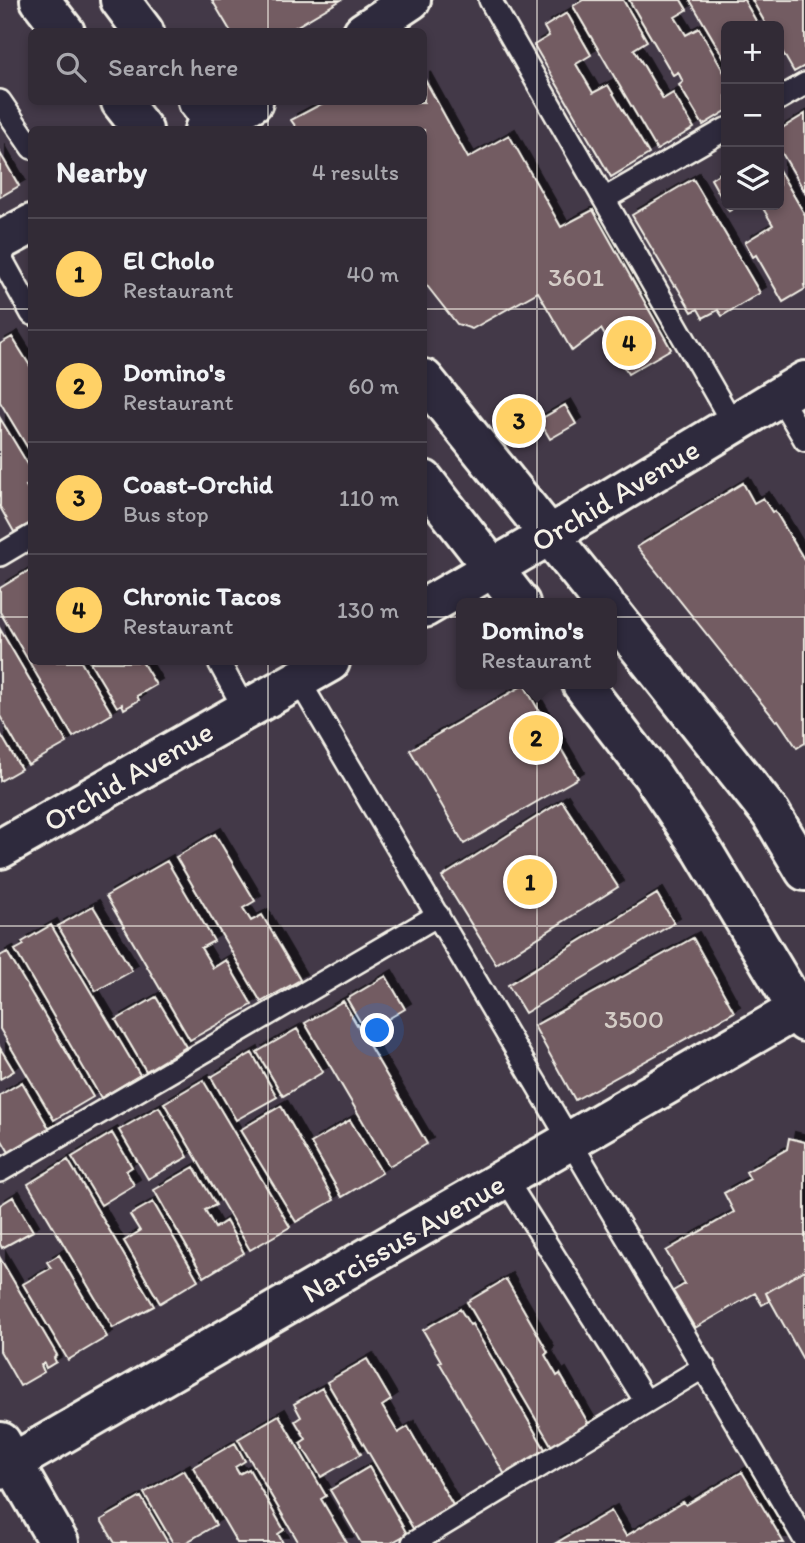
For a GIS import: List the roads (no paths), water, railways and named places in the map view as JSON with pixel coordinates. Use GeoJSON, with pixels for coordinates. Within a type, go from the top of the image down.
{"type":"FeatureCollection","features":[{"type":"Feature","properties":{"kind":"main road"},"geometry":{"type":"LineString","coordinates":[[40,0],[62,28]]}},
{"type":"Feature","properties":{"kind":"main road"},"geometry":{"type":"LineString","coordinates":[[120,0],[141,28]]}},
{"type":"Feature","properties":{"kind":"main road"},"geometry":{"type":"LineString","coordinates":[[369,28],[411,0]]}},
{"type":"Feature","properties":{"kind":"main road"},"geometry":{"type":"LineString","coordinates":[[123,105],[140,126]]}},
{"type":"Feature","properties":{"kind":"main road"},"geometry":{"type":"LineString","coordinates":[[209,121],[246,105]]}},
{"type":"Feature","properties":{"kind":"main road"},"geometry":{"type":"LineString","coordinates":[[0,241],[28,226]]}},
{"type":"Feature","properties":{"kind":"main road"},"geometry":{"type":"LineString","coordinates":[[427,383],[600,598]]}},
{"type":"Feature","properties":{"kind":"main road","name":"Orchid Avenue"},"geometry":{"type":"LineString","coordinates":[[427,606],[792,389]]}},
{"type":"Feature","properties":{"kind":"main road"},"geometry":{"type":"LineString","coordinates":[[427,484],[516,598]]}},
{"type":"Feature","properties":{"kind":"main road"},"geometry":{"type":"LineString","coordinates":[[617,620],[771,814],[805,871]]}},
{"type":"Feature","properties":{"kind":"main road","name":"Orchid Avenue"},"geometry":{"type":"LineString","coordinates":[[0,849],[314,670]]}},
{"type":"Feature","properties":{"kind":"main road"},"geometry":{"type":"LineString","coordinates":[[586,689],[652,775],[703,851],[803,1012]]}},
{"type":"Feature","properties":{"kind":"main road","name":"Narcissus Avenue"},"geometry":{"type":"LineString","coordinates":[[4,1458],[803,1012]]}},
{"type":"Feature","properties":{"kind":"main road"},"geometry":{"type":"LineString","coordinates":[[4,1458],[59,1543]]}},
{"type":"Feature","properties":{"kind":"lane"},"geometry":{"type":"LineString","coordinates":[[490,0],[733,424]]}},
{"type":"Feature","properties":{"kind":"lane"},"geometry":{"type":"LineString","coordinates":[[784,96],[805,83]]}},
{"type":"Feature","properties":{"kind":"lane"},"geometry":{"type":"LineString","coordinates":[[0,101],[28,143]]}},
{"type":"Feature","properties":{"kind":"lane"},"geometry":{"type":"LineString","coordinates":[[604,199],[721,132]]}},
{"type":"Feature","properties":{"kind":"lane"},"geometry":{"type":"LineString","coordinates":[[0,256],[28,307]]}},
{"type":"Feature","properties":{"kind":"lane"},"geometry":{"type":"LineString","coordinates":[[792,389],[805,440]]}},
{"type":"Feature","properties":{"kind":"lane"},"geometry":{"type":"LineString","coordinates":[[0,555],[28,538]]}},
{"type":"Feature","properties":{"kind":"lane"},"geometry":{"type":"LineString","coordinates":[[221,665],[245,710]]}},
{"type":"Feature","properties":{"kind":"lane"},"geometry":{"type":"LineString","coordinates":[[314,670],[438,915],[805,1540]]}},
{"type":"Feature","properties":{"kind":"lane"},"geometry":{"type":"LineString","coordinates":[[0,1171],[438,915]]}},
{"type":"Feature","properties":{"kind":"lane"},"geometry":{"type":"LineString","coordinates":[[505,1178],[646,1402]]}},
{"type":"Feature","properties":{"kind":"lane"},"geometry":{"type":"LineString","coordinates":[[419,1541],[704,1367]]}},
{"type":"Feature","properties":{"kind":"place","name":"Chronic Tacos"},"geometry":{"type":"Point","coordinates":[629,343]}},
{"type":"Feature","properties":{"kind":"place","name":"Coast-Orchid"},"geometry":{"type":"Point","coordinates":[519,421]}},
{"type":"Feature","properties":{"kind":"place","name":"Domino's"},"geometry":{"type":"Point","coordinates":[536,738]}},
{"type":"Feature","properties":{"kind":"place","name":"El Cholo"},"geometry":{"type":"Point","coordinates":[530,882]}}]}
